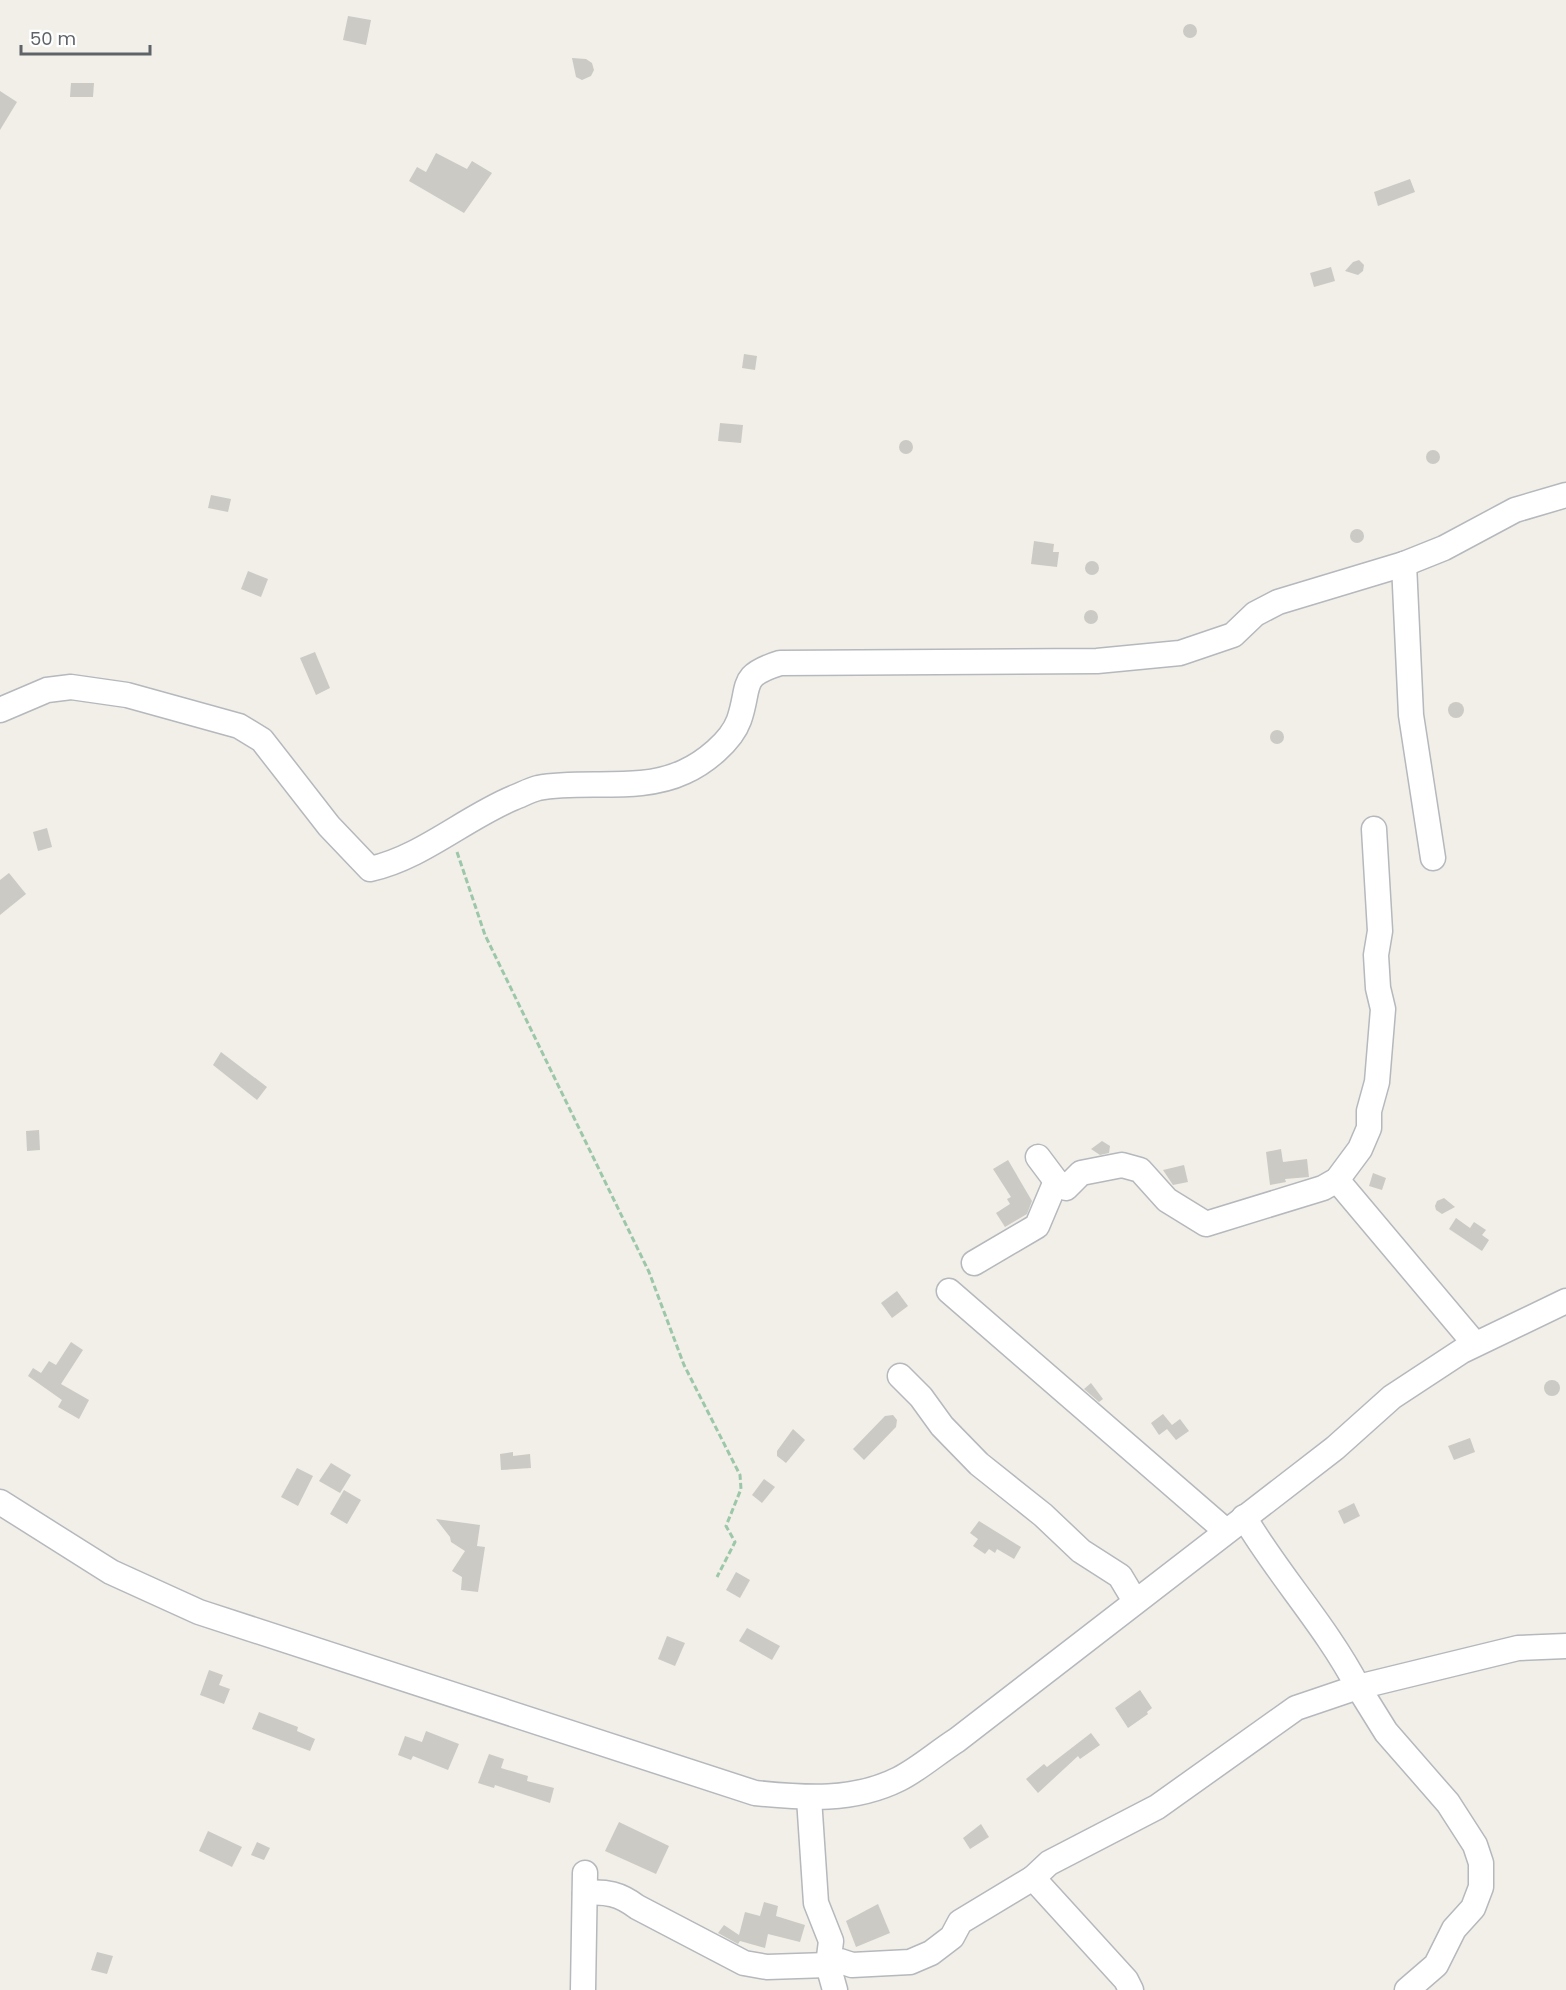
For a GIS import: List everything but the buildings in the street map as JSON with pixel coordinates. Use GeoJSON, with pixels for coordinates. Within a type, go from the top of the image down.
{"type":"FeatureCollection","features":[{"type":"Feature","properties":{"kind":"street"},"geometry":{"type":"LineString","coordinates":[[0,710],[47,690],[70,687],[127,695],[239,726],[262,741],[329,826],[370,869],[450,833],[490,808],[537,788],[628,784],[683,773],[708,757],[731,734],[739,719],[747,682],[759,669],[780,663],[1097,661],[1180,653],[1233,635],[1255,614],[1278,602],[1404,564],[1444,548],[1515,510],[1566,495]]}},
{"type":"Feature","properties":{"kind":"street"},"geometry":{"type":"LineString","coordinates":[[1404,564],[1412,716],[1433,858]]}},
{"type":"Feature","properties":{"kind":"street"},"geometry":{"type":"LineString","coordinates":[[1038,1158],[1056,1181],[1066,1188],[1081,1173],[1122,1165],[1140,1170],[1173,1204],[1206,1224],[1323,1188],[1337,1180],[1360,1149],[1369,1128],[1369,1112],[1377,1082],[1383,1009],[1377,977],[1376,956],[1380,931],[1374,829]]}},
{"type":"Feature","properties":{"kind":"street"},"geometry":{"type":"LineString","coordinates":[[1337,1180],[1475,1344]]}},
{"type":"Feature","properties":{"kind":"street"},"geometry":{"type":"LineString","coordinates":[[974,1263],[1037,1226],[1056,1181]]}},
{"type":"Feature","properties":{"kind":"street"},"geometry":{"type":"LineString","coordinates":[[949,1291],[1235,1524],[1267,1555],[1341,1654],[1386,1732],[1448,1803],[1474,1845],[1481,1863],[1481,1887],[1473,1908],[1454,1929],[1436,1965],[1411,1988]]}},
{"type":"Feature","properties":{"kind":"street"},"geometry":{"type":"LineString","coordinates":[[0,1502],[111,1572],[199,1612],[744,1789],[809,1798],[853,1795],[900,1779],[957,1740],[1335,1448],[1392,1397],[1475,1344],[1566,1301]]}},
{"type":"Feature","properties":{"kind":"street"},"geometry":{"type":"LineString","coordinates":[[900,1376],[921,1397],[942,1426],[979,1464],[1042,1515],[1081,1551],[1120,1576],[1136,1602]]}},
{"type":"Feature","properties":{"kind":"street"},"geometry":{"type":"LineString","coordinates":[[583,1990],[585,1883],[624,1898],[744,1963],[768,1967],[828,1965],[840,1961],[852,1965],[910,1962],[932,1953],[952,1937],[960,1922],[1033,1878],[1049,1863],[1157,1807],[1296,1708],[1358,1687],[1518,1648],[1566,1646]]}},
{"type":"Feature","properties":{"kind":"street"},"geometry":{"type":"LineString","coordinates":[[809,1798],[816,1903],[831,1941],[828,1965],[835,1990]]}},
{"type":"Feature","properties":{"kind":"street"},"geometry":{"type":"LineString","coordinates":[[1033,1878],[1126,1980],[1131,1990]]}},
{"type":"Feature","properties":{"kind":"path"},"geometry":{"type":"LineString","coordinates":[[450,833],[485,935],[649,1272],[684,1365],[740,1475],[741,1489],[726,1527],[735,1542],[717,1577]]}}]}
